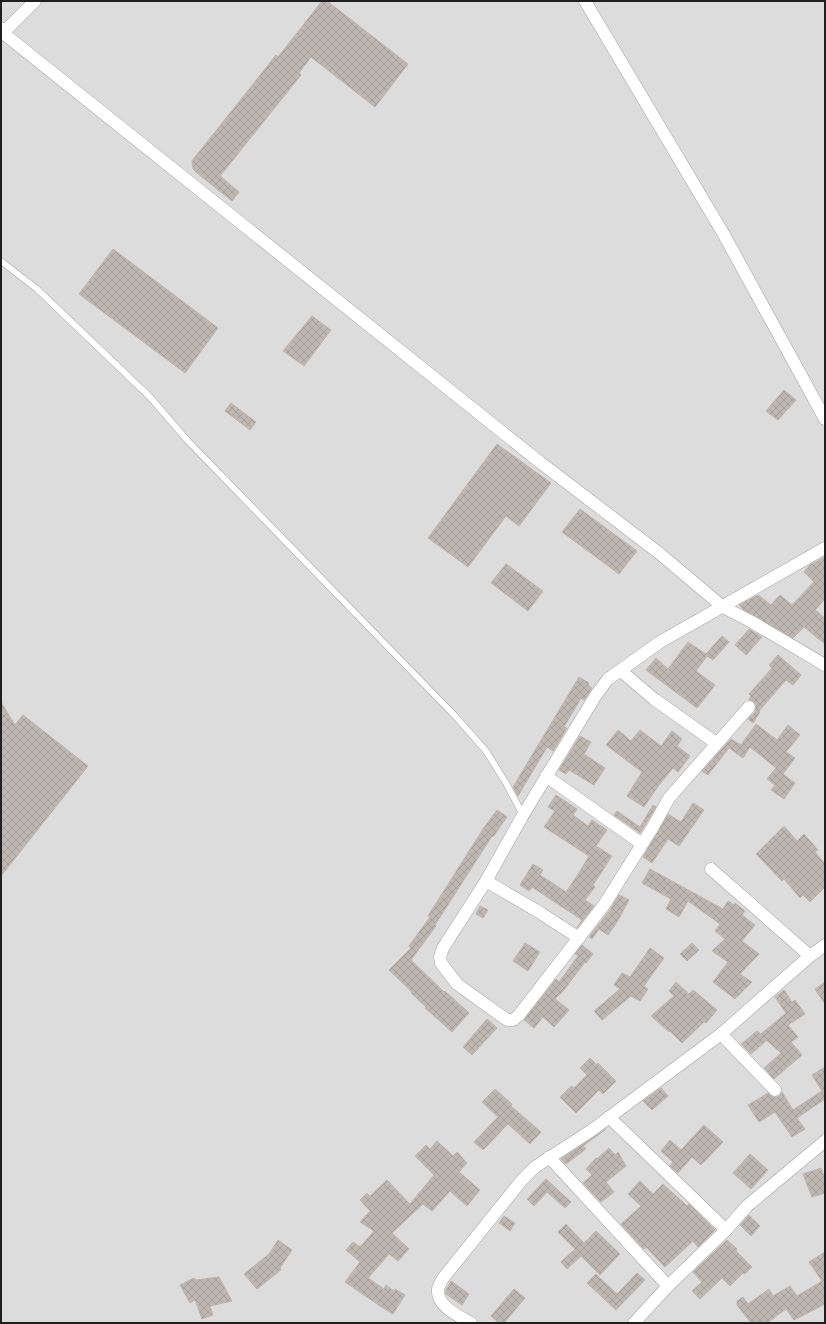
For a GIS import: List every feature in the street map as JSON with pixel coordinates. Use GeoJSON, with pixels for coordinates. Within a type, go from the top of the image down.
{"type":"FeatureCollection","features":[{"type":"Feature","properties":{"kind":"street"},"geometry":{"type":"LineString","coordinates":[[35,1],[2,32],[534,458],[659,553],[723,607],[752,622],[825,665]]}},
{"type":"Feature","properties":{"kind":"street"},"geometry":{"type":"LineString","coordinates":[[585,1],[723,233],[825,419]]}},
{"type":"Feature","properties":{"kind":"street"},"geometry":{"type":"LineString","coordinates":[[749,706],[669,798],[604,905],[519,1015],[513,1020],[507,1020],[458,984],[441,964],[440,957],[443,948],[486,881],[546,776],[596,695],[608,679],[660,642],[825,548]]}},
{"type":"Feature","properties":{"kind":"street"},"geometry":{"type":"LineString","coordinates":[[621,670],[654,699],[716,743]]}},
{"type":"Feature","properties":{"kind":"street"},"geometry":{"type":"LineString","coordinates":[[546,776],[642,844]]}},
{"type":"Feature","properties":{"kind":"street"},"geometry":{"type":"LineString","coordinates":[[711,869],[810,956]]}},
{"type":"Feature","properties":{"kind":"street"},"geometry":{"type":"LineString","coordinates":[[486,881],[539,912],[579,938]]}},
{"type":"Feature","properties":{"kind":"street"},"geometry":{"type":"LineString","coordinates":[[471,1323],[448,1309],[440,1299],[438,1289],[444,1277],[534,1167],[592,1130],[721,1034],[810,956],[825,945]]}},
{"type":"Feature","properties":{"kind":"street"},"geometry":{"type":"LineString","coordinates":[[721,1034],[775,1090]]}},
{"type":"Feature","properties":{"kind":"street"},"geometry":{"type":"LineString","coordinates":[[610,1117],[726,1230]]}},
{"type":"Feature","properties":{"kind":"street"},"geometry":{"type":"LineString","coordinates":[[634,1323],[668,1286],[726,1230],[747,1206],[825,1141]]}},
{"type":"Feature","properties":{"kind":"street"},"geometry":{"type":"LineString","coordinates":[[549,1158],[668,1286]]}},
{"type":"Feature","properties":{"kind":"lane"},"geometry":{"type":"LineString","coordinates":[[1,260],[37,289],[150,397],[187,440],[456,717],[486,751],[506,783],[523,815]]}},
{"type":"Feature","properties":{"kind":"shaded area"},"geometry":{"type":"Polygon","coordinates":[[[1,1],[825,1],[825,1323],[1,1323],[1,1]]]}},
{"type":"Feature","properties":{"kind":"building"},"geometry":{"type":"Polygon","coordinates":[[[322,1],[327,1],[408,64],[375,107],[311,57],[299,73],[301,75],[220,176],[239,192],[232,201],[193,169],[192,161],[276,55],[278,57],[322,1]]]}},
{"type":"Feature","properties":{"kind":"building"},"geometry":{"type":"Polygon","coordinates":[[[113,249],[218,328],[185,373],[79,294],[113,249]]]}},
{"type":"Feature","properties":{"kind":"building"},"geometry":{"type":"Polygon","coordinates":[[[312,316],[331,330],[304,366],[283,351],[312,316]]]}},
{"type":"Feature","properties":{"kind":"building"},"geometry":{"type":"Polygon","coordinates":[[[784,390],[796,400],[778,420],[766,411],[784,390]]]}},
{"type":"Feature","properties":{"kind":"building"},"geometry":{"type":"Polygon","coordinates":[[[231,403],[256,422],[250,430],[225,411],[231,403]]]}},
{"type":"Feature","properties":{"kind":"building"},"geometry":{"type":"Polygon","coordinates":[[[497,444],[551,483],[519,526],[506,516],[468,567],[428,538],[497,444]]]}},
{"type":"Feature","properties":{"kind":"building"},"geometry":{"type":"Polygon","coordinates":[[[580,509],[637,551],[619,574],[562,532],[580,509]]]}},
{"type":"Feature","properties":{"kind":"building"},"geometry":{"type":"Polygon","coordinates":[[[825,557],[825,599],[815,610],[825,618],[825,644],[804,627],[793,638],[744,610],[739,605],[758,595],[771,605],[780,595],[792,605],[814,582],[804,572],[810,565],[825,557]]]}},
{"type":"Feature","properties":{"kind":"building"},"geometry":{"type":"Polygon","coordinates":[[[506,564],[543,591],[528,611],[491,583],[506,564]]]}},
{"type":"Feature","properties":{"kind":"building"},"geometry":{"type":"Polygon","coordinates":[[[749,629],[762,637],[746,655],[735,645],[749,629]]]}},
{"type":"Feature","properties":{"kind":"building"},"geometry":{"type":"Polygon","coordinates":[[[722,636],[729,642],[713,660],[707,656],[696,671],[715,685],[697,708],[646,670],[656,658],[668,669],[688,642],[706,654],[722,636]]]}},
{"type":"Feature","properties":{"kind":"building"},"geometry":{"type":"Polygon","coordinates":[[[778,655],[801,675],[793,685],[786,680],[759,711],[760,712],[753,723],[748,719],[755,712],[756,705],[754,701],[749,700],[751,696],[749,694],[772,668],[769,665],[778,655]]]}},
{"type":"Feature","properties":{"kind":"building"},"geometry":{"type":"Polygon","coordinates":[[[579,677],[589,683],[588,685],[592,688],[584,700],[581,698],[564,727],[567,728],[553,751],[547,747],[518,796],[513,787],[579,677]]]}},
{"type":"Feature","properties":{"kind":"building"},"geometry":{"type":"Polygon","coordinates":[[[1,702],[15,725],[23,715],[88,766],[1,876],[1,702]]]}},
{"type":"Feature","properties":{"kind":"building"},"geometry":{"type":"Polygon","coordinates":[[[756,724],[777,740],[788,725],[800,735],[786,752],[795,758],[783,774],[795,783],[784,799],[771,790],[775,785],[767,779],[776,768],[750,747],[743,758],[729,748],[708,775],[702,771],[731,739],[741,745],[756,724]]]}},
{"type":"Feature","properties":{"kind":"building"},"geometry":{"type":"Polygon","coordinates":[[[618,730],[631,741],[640,730],[661,746],[672,731],[682,739],[677,746],[690,756],[678,772],[673,768],[644,807],[627,796],[642,772],[606,745],[618,730]]]}},
{"type":"Feature","properties":{"kind":"building"},"geometry":{"type":"Polygon","coordinates":[[[580,736],[591,742],[584,754],[605,768],[594,785],[569,770],[566,774],[559,770],[580,736]]]}},
{"type":"Feature","properties":{"kind":"building"},"geometry":{"type":"Polygon","coordinates":[[[556,795],[577,809],[573,815],[588,826],[592,820],[607,830],[596,846],[612,856],[593,885],[595,887],[585,900],[594,906],[577,928],[582,920],[532,887],[529,891],[520,885],[533,864],[543,870],[540,875],[566,892],[589,856],[544,827],[555,811],[548,807],[556,795]]]}},
{"type":"Feature","properties":{"kind":"building"},"geometry":{"type":"Polygon","coordinates":[[[693,803],[704,810],[679,846],[668,839],[652,863],[643,857],[668,814],[681,822],[693,803]]]}},
{"type":"Feature","properties":{"kind":"building"},"geometry":{"type":"Polygon","coordinates":[[[653,805],[656,807],[640,833],[614,815],[617,811],[640,827],[653,805]]]}},
{"type":"Feature","properties":{"kind":"building"},"geometry":{"type":"Polygon","coordinates":[[[497,810],[507,817],[493,837],[492,836],[435,925],[436,926],[411,960],[444,992],[445,991],[469,1013],[452,1032],[425,1008],[426,1007],[411,993],[412,992],[389,970],[411,948],[409,946],[430,917],[428,916],[483,829],[497,810]]]}},
{"type":"Feature","properties":{"kind":"building"},"geometry":{"type":"Polygon","coordinates":[[[784,826],[797,841],[804,834],[818,850],[815,852],[825,864],[825,887],[810,902],[803,895],[800,898],[784,879],[782,881],[756,854],[784,826]]]}},
{"type":"Feature","properties":{"kind":"building"},"geometry":{"type":"Polygon","coordinates":[[[650,869],[723,909],[728,901],[734,905],[735,903],[745,911],[742,915],[755,925],[742,941],[759,954],[740,974],[752,982],[735,999],[713,982],[728,962],[712,951],[725,939],[715,931],[720,924],[688,901],[679,917],[666,909],[671,899],[642,883],[650,869]]]}},
{"type":"Feature","properties":{"kind":"building"},"geometry":{"type":"Polygon","coordinates":[[[619,895],[629,900],[617,922],[608,935],[599,929],[592,939],[589,937],[610,910],[619,895]]]}},
{"type":"Feature","properties":{"kind":"building"},"geometry":{"type":"Polygon","coordinates":[[[480,906],[488,910],[483,918],[476,914],[480,906]]]}},
{"type":"Feature","properties":{"kind":"building"},"geometry":{"type":"Polygon","coordinates":[[[525,943],[540,952],[528,971],[513,961],[525,943]]]}},
{"type":"Feature","properties":{"kind":"building"},"geometry":{"type":"Polygon","coordinates":[[[692,943],[699,950],[687,961],[680,954],[692,943]]]}},
{"type":"Feature","properties":{"kind":"building"},"geometry":{"type":"Polygon","coordinates":[[[582,945],[593,954],[555,999],[569,1010],[554,1027],[543,1017],[534,1028],[524,1020],[556,979],[559,982],[578,956],[575,954],[582,945]]]}},
{"type":"Feature","properties":{"kind":"building"},"geometry":{"type":"Polygon","coordinates":[[[650,948],[664,958],[644,986],[648,989],[640,1001],[631,996],[602,1020],[594,1011],[620,989],[614,985],[622,973],[630,977],[650,948]]]}},
{"type":"Feature","properties":{"kind":"building"},"geometry":{"type":"Polygon","coordinates":[[[676,982],[689,994],[693,990],[717,1010],[706,1023],[704,1022],[682,1043],[651,1016],[674,996],[669,991],[676,982]]]}},
{"type":"Feature","properties":{"kind":"building"},"geometry":{"type":"Polygon","coordinates":[[[825,982],[825,1004],[815,989],[825,982]]]}},
{"type":"Feature","properties":{"kind":"building"},"geometry":{"type":"Polygon","coordinates":[[[784,990],[792,1002],[795,1000],[805,1014],[788,1025],[798,1037],[791,1042],[802,1055],[774,1079],[764,1068],[781,1053],[764,1038],[766,1041],[751,1054],[741,1044],[757,1031],[761,1034],[786,1013],[775,997],[784,990]]]}},
{"type":"Feature","properties":{"kind":"building"},"geometry":{"type":"Polygon","coordinates":[[[487,1019],[497,1028],[472,1055],[463,1047],[487,1019]]]}},
{"type":"Feature","properties":{"kind":"building"},"geometry":{"type":"Polygon","coordinates":[[[590,1058],[597,1065],[598,1063],[616,1081],[603,1094],[599,1090],[576,1113],[560,1097],[571,1086],[574,1088],[587,1075],[580,1068],[590,1058]]]}},
{"type":"Feature","properties":{"kind":"building"},"geometry":{"type":"Polygon","coordinates":[[[825,1067],[825,1099],[797,1118],[805,1129],[792,1137],[775,1112],[759,1122],[748,1105],[768,1093],[773,1097],[776,1097],[780,1096],[782,1092],[793,1110],[822,1091],[812,1075],[825,1067]]]}},
{"type":"Feature","properties":{"kind":"building"},"geometry":{"type":"Polygon","coordinates":[[[661,1088],[668,1096],[652,1110],[643,1101],[661,1088]]]}},
{"type":"Feature","properties":{"kind":"building"},"geometry":{"type":"Polygon","coordinates":[[[495,1089],[512,1104],[511,1106],[541,1132],[530,1144],[508,1124],[483,1150],[474,1142],[498,1117],[482,1102],[495,1089]]]}},
{"type":"Feature","properties":{"kind":"building"},"geometry":{"type":"Polygon","coordinates":[[[704,1125],[723,1142],[701,1165],[692,1157],[678,1173],[670,1166],[673,1162],[661,1151],[670,1140],[681,1150],[704,1125]]]}},
{"type":"Feature","properties":{"kind":"building"},"geometry":{"type":"Polygon","coordinates":[[[606,1129],[583,1146],[586,1149],[566,1164],[561,1159],[606,1129]]]}},
{"type":"Feature","properties":{"kind":"building"},"geometry":{"type":"Polygon","coordinates":[[[437,1141],[453,1156],[457,1152],[467,1163],[459,1172],[480,1190],[467,1206],[450,1191],[432,1211],[423,1204],[392,1233],[409,1249],[398,1261],[389,1254],[368,1278],[384,1289],[386,1285],[394,1291],[395,1289],[405,1295],[393,1314],[345,1282],[360,1262],[346,1250],[353,1242],[360,1247],[374,1231],[360,1222],[370,1211],[360,1200],[367,1193],[370,1196],[387,1180],[410,1204],[434,1175],[415,1156],[426,1145],[430,1149],[437,1141]]]}},
{"type":"Feature","properties":{"kind":"building"},"geometry":{"type":"Polygon","coordinates":[[[609,1148],[615,1155],[618,1152],[626,1166],[606,1182],[614,1192],[601,1202],[583,1183],[592,1175],[586,1169],[596,1158],[597,1159],[609,1148]]]}},
{"type":"Feature","properties":{"kind":"building"},"geometry":{"type":"Polygon","coordinates":[[[750,1154],[768,1170],[751,1189],[733,1173],[750,1154]]]}},
{"type":"Feature","properties":{"kind":"building"},"geometry":{"type":"Polygon","coordinates":[[[821,1168],[825,1179],[825,1193],[812,1197],[803,1174],[821,1168]]]}},
{"type":"Feature","properties":{"kind":"building"},"geometry":{"type":"Polygon","coordinates":[[[546,1179],[571,1202],[565,1208],[547,1192],[534,1206],[527,1199],[546,1179]]]}},
{"type":"Feature","properties":{"kind":"building"},"geometry":{"type":"Polygon","coordinates":[[[640,1181],[653,1194],[663,1184],[687,1206],[689,1204],[715,1230],[698,1247],[693,1241],[665,1267],[646,1247],[644,1249],[621,1224],[641,1206],[628,1194],[640,1181]]]}},
{"type":"Feature","properties":{"kind":"building"},"geometry":{"type":"Polygon","coordinates":[[[749,1215],[760,1226],[751,1236],[740,1225],[749,1215]]]}},
{"type":"Feature","properties":{"kind":"building"},"geometry":{"type":"Polygon","coordinates":[[[504,1216],[515,1223],[510,1231],[499,1223],[504,1216]]]}},
{"type":"Feature","properties":{"kind":"building"},"geometry":{"type":"Polygon","coordinates":[[[566,1224],[584,1243],[596,1231],[620,1254],[600,1275],[581,1256],[567,1269],[561,1262],[575,1249],[558,1232],[566,1224]]]}},
{"type":"Feature","properties":{"kind":"building"},"geometry":{"type":"Polygon","coordinates":[[[278,1240],[292,1250],[280,1268],[281,1270],[257,1289],[244,1274],[269,1254],[278,1240]]]}},
{"type":"Feature","properties":{"kind":"building"},"geometry":{"type":"Polygon","coordinates":[[[727,1240],[737,1249],[736,1251],[752,1267],[745,1274],[743,1273],[730,1286],[722,1278],[700,1299],[692,1291],[702,1282],[693,1272],[727,1240]]]}},
{"type":"Feature","properties":{"kind":"building"},"geometry":{"type":"Polygon","coordinates":[[[825,1252],[825,1304],[794,1320],[786,1309],[767,1323],[751,1323],[737,1305],[737,1301],[743,1297],[748,1304],[769,1289],[773,1296],[790,1286],[797,1296],[822,1281],[809,1262],[825,1252]]]}},
{"type":"Feature","properties":{"kind":"building"},"geometry":{"type":"Polygon","coordinates":[[[637,1273],[645,1280],[616,1310],[587,1283],[596,1274],[617,1294],[637,1273]]]}},
{"type":"Feature","properties":{"kind":"building"},"geometry":{"type":"Polygon","coordinates":[[[219,1277],[232,1301],[210,1306],[213,1315],[202,1319],[195,1300],[190,1303],[180,1285],[194,1278],[196,1280],[219,1277]]]}},
{"type":"Feature","properties":{"kind":"building"},"geometry":{"type":"Polygon","coordinates":[[[451,1281],[469,1294],[462,1305],[446,1294],[446,1290],[451,1281]]]}},
{"type":"Feature","properties":{"kind":"building"},"geometry":{"type":"Polygon","coordinates":[[[514,1289],[525,1298],[504,1323],[499,1323],[491,1316],[514,1289]]]}}]}
